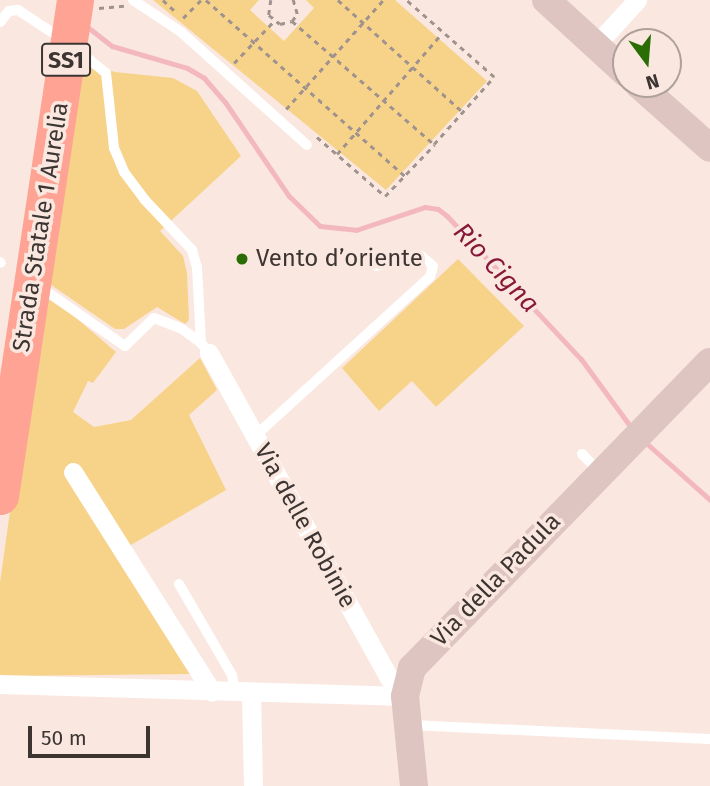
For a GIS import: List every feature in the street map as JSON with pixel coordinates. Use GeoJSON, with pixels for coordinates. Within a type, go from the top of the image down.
{"type":"FeatureCollection","features":[{"type":"Feature","properties":{"kind":"highway","name":"Strada Statale 1 Aurelia"},"geometry":{"type":"LineString","coordinates":[[0,496],[48,119],[58,0]]}},
{"type":"Feature","properties":{"kind":"highway","name":"Strada Statale 1 Aurelia"},"geometry":{"type":"LineString","coordinates":[[0,382],[48,119],[85,4]]}},
{"type":"Feature","properties":{"kind":"street"},"geometry":{"type":"LineString","coordinates":[[546,0],[612,60]]}},
{"type":"Feature","properties":{"kind":"street"},"geometry":{"type":"LineString","coordinates":[[596,46],[637,0]]}},
{"type":"Feature","properties":{"kind":"street"},"geometry":{"type":"LineString","coordinates":[[654,98],[710,148]]}},
{"type":"Feature","properties":{"kind":"street","name":"Via delle Robinie"},"geometry":{"type":"LineString","coordinates":[[205,348],[329,560],[389,678],[405,696]]}},
{"type":"Feature","properties":{"kind":"street","name":"Via della Padula"},"geometry":{"type":"LineString","coordinates":[[405,696],[412,668],[591,463],[641,433],[710,362]]}},
{"type":"Feature","properties":{"kind":"street"},"geometry":{"type":"LineString","coordinates":[[73,472],[212,692]]}},
{"type":"Feature","properties":{"kind":"street"},"geometry":{"type":"LineString","coordinates":[[0,684],[405,696],[414,786]]}},
{"type":"Feature","properties":{"kind":"street"},"geometry":{"type":"LineString","coordinates":[[243,692],[253,786]]}},
{"type":"Feature","properties":{"kind":"lane"},"geometry":{"type":"LineString","coordinates":[[131,0],[181,32],[307,145]]}},
{"type":"Feature","properties":{"kind":"lane"},"geometry":{"type":"LineString","coordinates":[[0,22],[9,11],[19,10],[87,56],[106,73],[114,148],[119,163],[144,199],[192,250],[197,267],[205,348]]}},
{"type":"Feature","properties":{"kind":"lane"},"geometry":{"type":"LineString","coordinates":[[255,436],[430,277],[433,266],[421,256],[376,266]]}},
{"type":"Feature","properties":{"kind":"lane"},"geometry":{"type":"LineString","coordinates":[[43,289],[125,346],[154,318],[183,329],[205,348]]}},
{"type":"Feature","properties":{"kind":"lane"},"geometry":{"type":"LineString","coordinates":[[179,584],[243,692]]}},
{"type":"Feature","properties":{"kind":"lane"},"geometry":{"type":"LineString","coordinates":[[407,725],[710,739]]}},
{"type":"Feature","properties":{"kind":"path"},"geometry":{"type":"LineString","coordinates":[[85,4],[125,6],[131,0]]}},
{"type":"Feature","properties":{"kind":"path"},"geometry":{"type":"LineString","coordinates":[[163,0],[183,18],[201,0]]}},
{"type":"Feature","properties":{"kind":"path"},"geometry":{"type":"LineString","coordinates":[[206,0],[405,176]]}},
{"type":"Feature","properties":{"kind":"path"},"geometry":{"type":"LineString","coordinates":[[271,0],[269,15],[273,22]]}},
{"type":"Feature","properties":{"kind":"path"},"geometry":{"type":"LineString","coordinates":[[273,22],[286,24],[292,21],[297,14],[293,0]]}},
{"type":"Feature","properties":{"kind":"path"},"geometry":{"type":"LineString","coordinates":[[338,0],[463,112]]}},
{"type":"Feature","properties":{"kind":"path"},"geometry":{"type":"LineString","coordinates":[[286,109],[383,0]]}},
{"type":"Feature","properties":{"kind":"path"},"geometry":{"type":"LineString","coordinates":[[316,136],[385,196],[494,77],[406,0]]}},
{"type":"Feature","properties":{"kind":"path"},"geometry":{"type":"LineString","coordinates":[[292,21],[434,145]]}},
{"type":"Feature","properties":{"kind":"path"},"geometry":{"type":"LineString","coordinates":[[234,63],[273,22]]}},
{"type":"Feature","properties":{"kind":"path"},"geometry":{"type":"LineString","coordinates":[[337,153],[442,33]]}},
{"type":"Feature","properties":{"kind":"shaded area"},"geometry":{"type":"Polygon","coordinates":[[[153,0],[259,0],[250,10],[284,41],[314,8],[306,0],[395,0],[487,81],[386,190],[153,0]]]}},
{"type":"Feature","properties":{"kind":"shaded area"},"geometry":{"type":"Polygon","coordinates":[[[80,61],[115,72],[173,78],[197,91],[241,156],[160,231],[183,256],[187,273],[189,320],[185,324],[157,307],[124,329],[115,329],[44,280],[80,61]]]}},
{"type":"Feature","properties":{"kind":"shaded area"},"geometry":{"type":"Polygon","coordinates":[[[458,259],[524,326],[436,407],[412,381],[379,411],[342,368],[458,259]]]}},
{"type":"Feature","properties":{"kind":"shaded area"},"geometry":{"type":"Polygon","coordinates":[[[40,295],[62,306],[116,352],[93,383],[88,381],[73,412],[94,427],[131,420],[200,358],[217,390],[189,415],[226,490],[124,549],[195,674],[0,676],[0,583],[40,295]]]}},
{"type":"Feature","properties":{"kind":"waterway","name":"Rio Cigna"},"geometry":{"type":"LineString","coordinates":[[85,25],[112,46],[187,68],[204,78],[225,102],[289,196],[320,226],[356,230],[425,207],[438,209],[581,359],[633,430]]}},
{"type":"Feature","properties":{"kind":"waterway","name":"Rio Cigna"},"geometry":{"type":"LineString","coordinates":[[645,442],[710,500]]}},
{"type":"Feature","properties":{"kind":"place","name":"Vento d’oriente"},"geometry":{"type":"Point","coordinates":[242,259]}}]}
